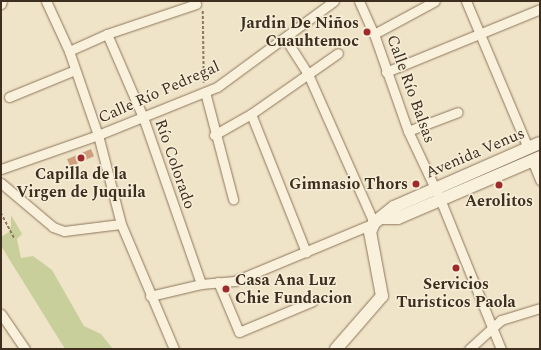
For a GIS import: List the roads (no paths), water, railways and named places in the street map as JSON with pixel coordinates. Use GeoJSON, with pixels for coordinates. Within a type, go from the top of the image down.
{"type":"FeatureCollection","features":[{"type":"Feature","properties":{"kind":"main road","name":"Avenida Venus"},"geometry":{"type":"LineString","coordinates":[[379,221],[398,218],[438,193],[540,143]]}},
{"type":"Feature","properties":{"kind":"main road","name":"Avenida Venus"},"geometry":{"type":"LineString","coordinates":[[438,193],[536,158]]}},
{"type":"Feature","properties":{"kind":"main road"},"geometry":{"type":"LineString","coordinates":[[336,349],[382,296],[370,232],[379,221]]}},
{"type":"Feature","properties":{"kind":"street"},"geometry":{"type":"LineString","coordinates":[[46,1],[69,51],[98,135],[121,224],[150,296],[174,349]]}},
{"type":"Feature","properties":{"kind":"street","name":"Calle Río Pedregal"},"geometry":{"type":"LineString","coordinates":[[1,169],[98,135],[224,83],[334,1]]}},
{"type":"Feature","properties":{"kind":"street","name":"Calle Río Balsas"},"geometry":{"type":"LineString","coordinates":[[359,1],[374,34],[386,72],[408,131],[438,193],[501,349]]}},
{"type":"Feature","properties":{"kind":"street"},"geometry":{"type":"LineString","coordinates":[[374,34],[435,1]]}},
{"type":"Feature","properties":{"kind":"street"},"geometry":{"type":"LineString","coordinates":[[466,1],[478,33],[528,148]]}},
{"type":"Feature","properties":{"kind":"street"},"geometry":{"type":"LineString","coordinates":[[69,51],[107,34],[200,2]]}},
{"type":"Feature","properties":{"kind":"street"},"geometry":{"type":"LineString","coordinates":[[386,72],[478,33],[540,9]]}},
{"type":"Feature","properties":{"kind":"street","name":"Río Colorado"},"geometry":{"type":"LineString","coordinates":[[107,34],[143,117],[201,284]]}},
{"type":"Feature","properties":{"kind":"street"},"geometry":{"type":"LineString","coordinates":[[150,296],[201,284],[235,281],[379,221],[308,74],[285,38]]}},
{"type":"Feature","properties":{"kind":"street"},"geometry":{"type":"LineString","coordinates":[[214,135],[251,114],[338,53]]}},
{"type":"Feature","properties":{"kind":"street"},"geometry":{"type":"LineString","coordinates":[[9,97],[75,70]]}},
{"type":"Feature","properties":{"kind":"street"},"geometry":{"type":"LineString","coordinates":[[204,92],[214,135],[233,199]]}},
{"type":"Feature","properties":{"kind":"street"},"geometry":{"type":"LineString","coordinates":[[408,131],[458,112]]}},
{"type":"Feature","properties":{"kind":"street"},"geometry":{"type":"LineString","coordinates":[[251,114],[306,252]]}},
{"type":"Feature","properties":{"kind":"street"},"geometry":{"type":"LineString","coordinates":[[536,158],[540,180]]}},
{"type":"Feature","properties":{"kind":"street"},"geometry":{"type":"LineString","coordinates":[[1,183],[53,227],[64,232],[121,224]]}},
{"type":"Feature","properties":{"kind":"street"},"geometry":{"type":"LineString","coordinates":[[218,282],[239,332],[313,301]]}},
{"type":"Feature","properties":{"kind":"street"},"geometry":{"type":"LineString","coordinates":[[469,349],[492,327],[512,315],[540,308]]}},
{"type":"Feature","properties":{"kind":"street"},"geometry":{"type":"LineString","coordinates":[[1,314],[25,349]]}},
{"type":"Feature","properties":{"kind":"place","name":"Jardin De Niños Cuauhtemoc"},"geometry":{"type":"Point","coordinates":[367,32]}},
{"type":"Feature","properties":{"kind":"place","name":"Capilla de la Virgen de Juquila"},"geometry":{"type":"Point","coordinates":[81,158]}},
{"type":"Feature","properties":{"kind":"place","name":"Gimnasio Thors"},"geometry":{"type":"Point","coordinates":[416,184]}},
{"type":"Feature","properties":{"kind":"place","name":"Aerolitos"},"geometry":{"type":"Point","coordinates":[499,185]}},
{"type":"Feature","properties":{"kind":"place","name":"Servicios Turisticos Paola"},"geometry":{"type":"Point","coordinates":[456,268]}},
{"type":"Feature","properties":{"kind":"place","name":"Casa Ana Luz Chie Fundacion"},"geometry":{"type":"Point","coordinates":[226,289]}}]}
